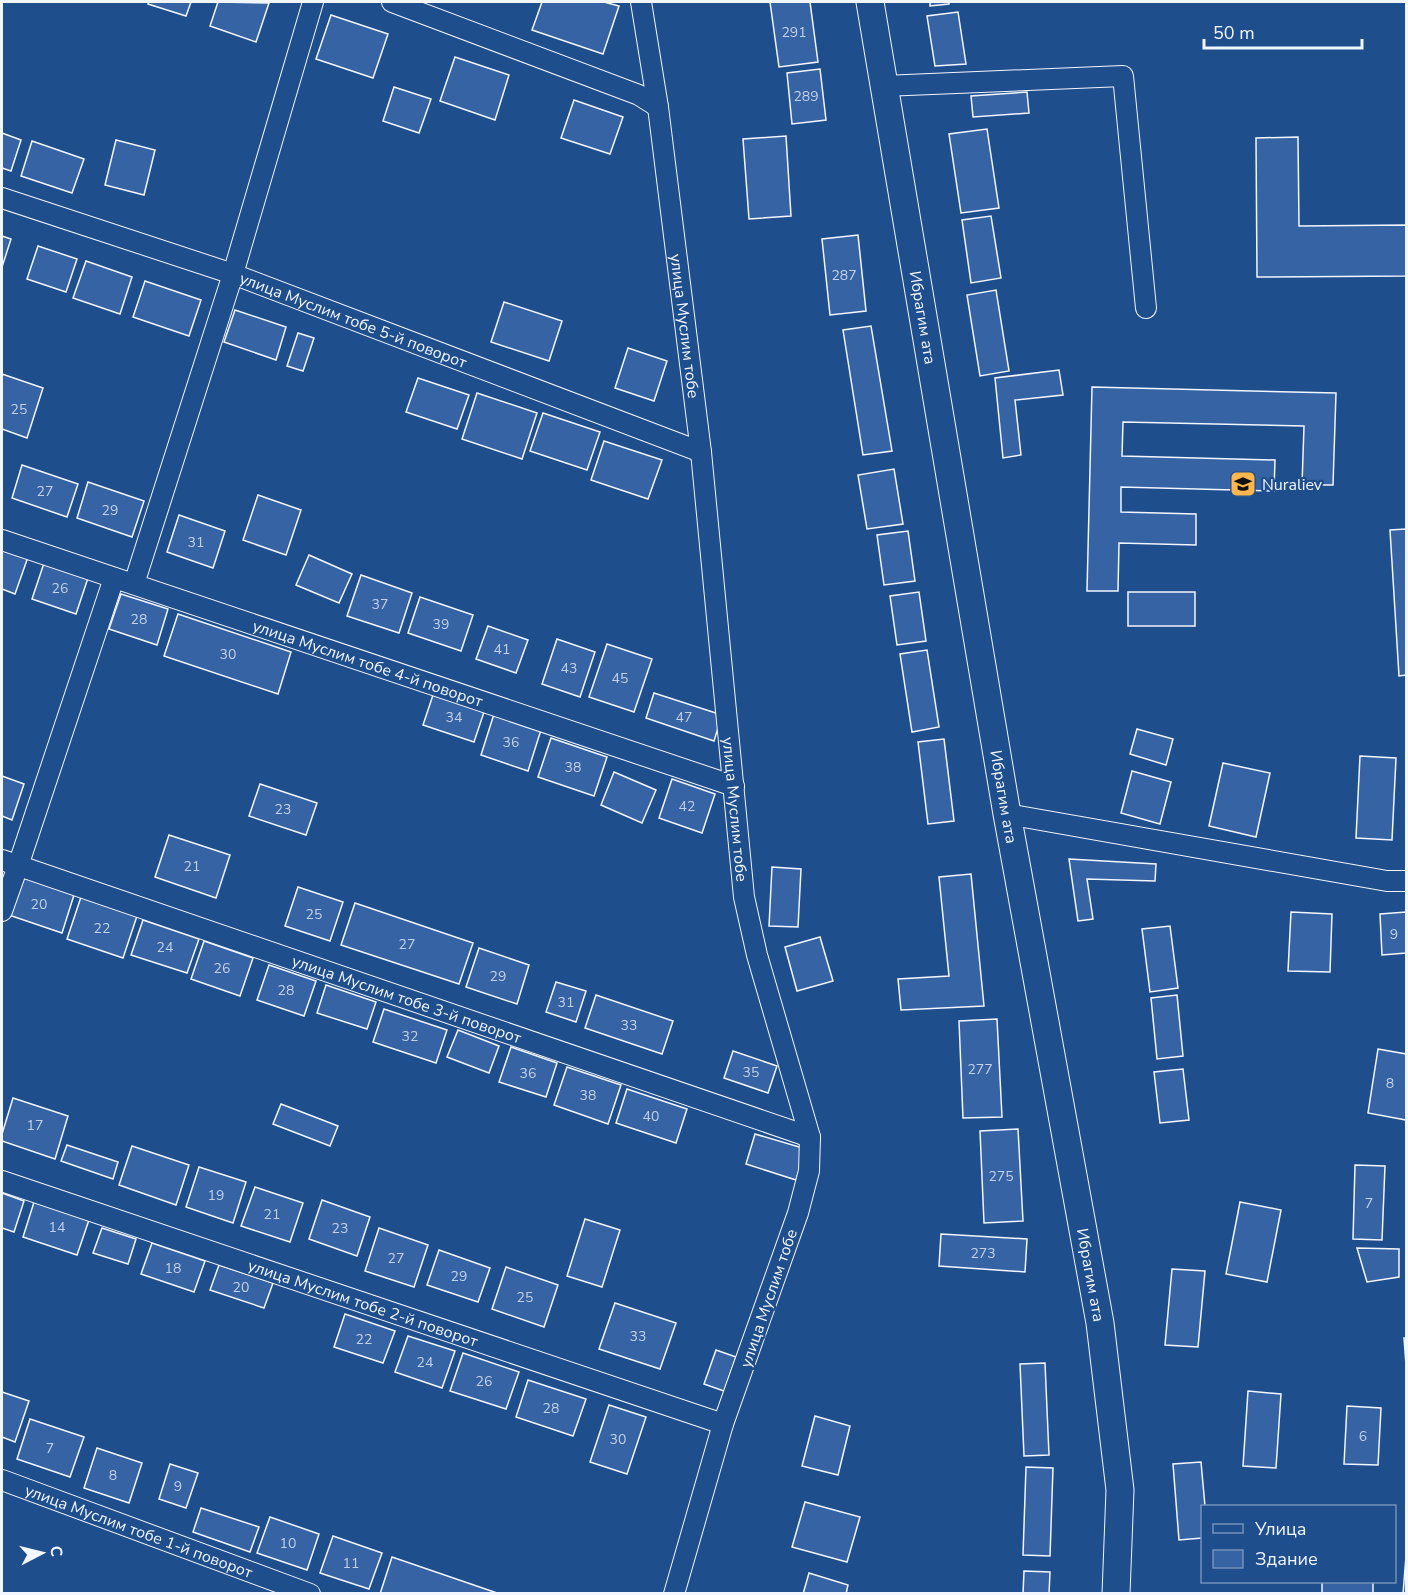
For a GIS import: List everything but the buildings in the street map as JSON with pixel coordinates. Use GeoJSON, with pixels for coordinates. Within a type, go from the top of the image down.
{"type":"FeatureCollection","features":[{"type":"Feature","properties":{"kind":"street"},"geometry":{"type":"LineString","coordinates":[[134,584],[233,274],[313,2]]}},
{"type":"Feature","properties":{"kind":"street"},"geometry":{"type":"LineString","coordinates":[[392,2],[639,95],[658,107]]}},
{"type":"Feature","properties":{"kind":"street","name":"улица Муслим тобе"},"geometry":{"type":"LineString","coordinates":[[640,2],[658,107],[700,452],[744,897],[757,956],[810,1137],[809,1171],[798,1214],[723,1424],[674,1593]]}},
{"type":"Feature","properties":{"kind":"street","name":"Ибрагим ата"},"geometry":{"type":"LineString","coordinates":[[870,2],[1007,814],[1100,1323],[1120,1490],[1116,1593]]}},
{"type":"Feature","properties":{"kind":"street"},"geometry":{"type":"LineString","coordinates":[[883,86],[1123,76],[1146,308]]}},
{"type":"Feature","properties":{"kind":"street","name":"улица Муслим тобе 5-й поворот"},"geometry":{"type":"LineString","coordinates":[[2,198],[233,274],[700,452]]}},
{"type":"Feature","properties":{"kind":"street","name":"улица Муслим тобе 4-й поворот"},"geometry":{"type":"LineString","coordinates":[[2,540],[734,786]]}},
{"type":"Feature","properties":{"kind":"street"},"geometry":{"type":"LineString","coordinates":[[2,911],[10,863],[114,578]]}},
{"type":"Feature","properties":{"kind":"street"},"geometry":{"type":"LineString","coordinates":[[1007,814],[1387,881],[1407,881]]}},
{"type":"Feature","properties":{"kind":"street","name":"улица Муслим тобе 3-й поворот"},"geometry":{"type":"LineString","coordinates":[[10,863],[810,1137]]}},
{"type":"Feature","properties":{"kind":"street","name":"улица Муслим тобе 2-й поворот"},"geometry":{"type":"LineString","coordinates":[[2,1181],[723,1424]]}},
{"type":"Feature","properties":{"kind":"street","name":"улица Муслим тобе 1-й поворот"},"geometry":{"type":"LineString","coordinates":[[2,1480],[310,1593]]}},
{"type":"Feature","properties":{"kind":"place","name":"Nuraliev"},"geometry":{"type":"Point","coordinates":[1243,484]}}]}
